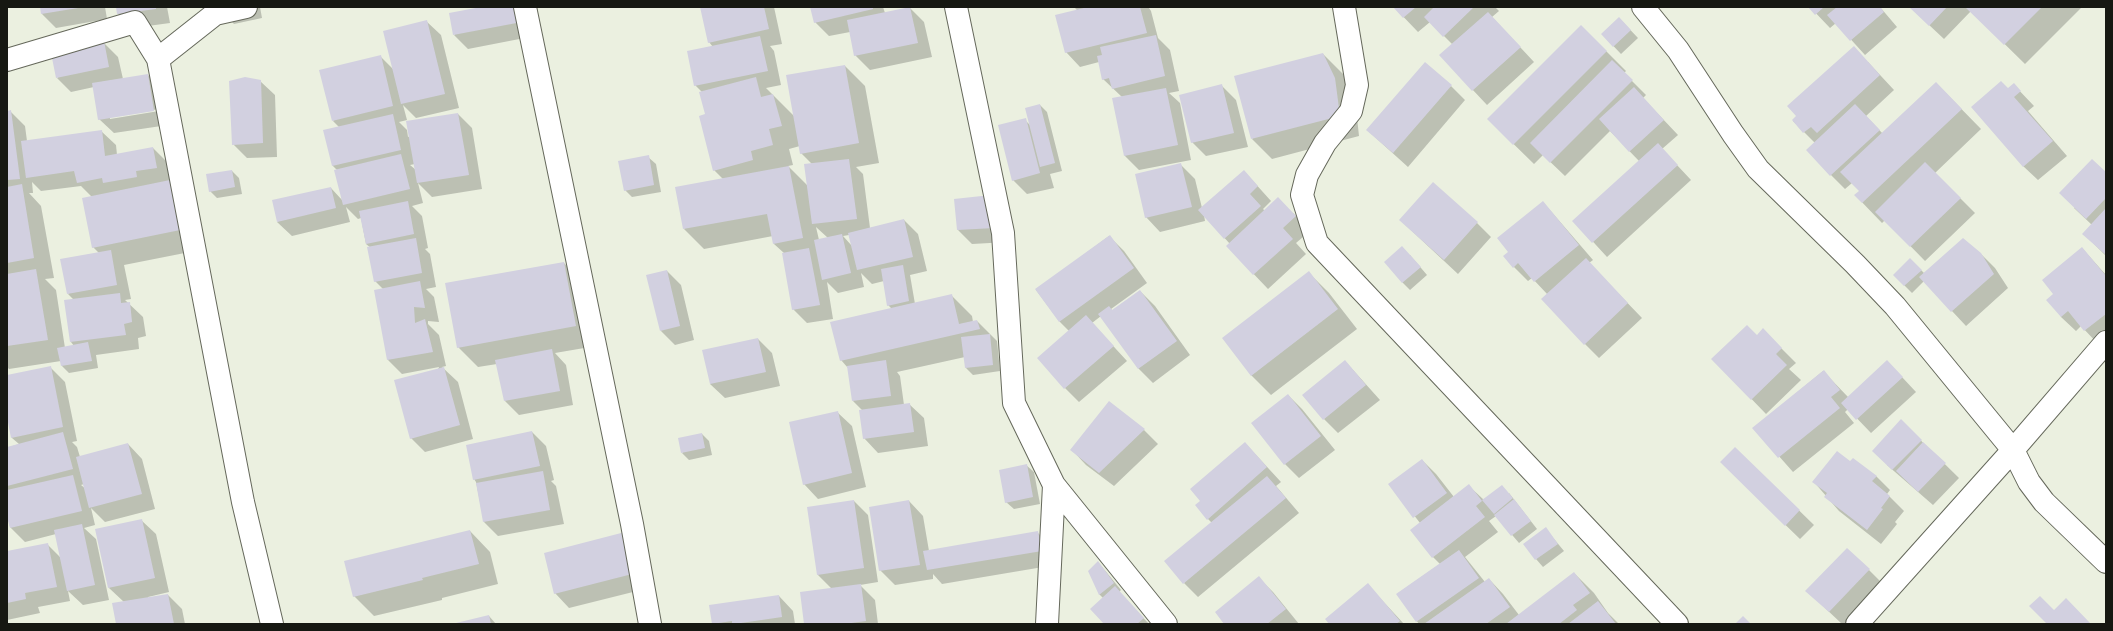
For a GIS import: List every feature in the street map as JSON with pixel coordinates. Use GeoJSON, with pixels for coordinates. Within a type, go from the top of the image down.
{"type":"FeatureCollection","features":[{"type":"Feature","properties":{"kind":"street"},"geometry":{"type":"LineString","coordinates":[[158,59],[215,14],[246,7]]}},
{"type":"Feature","properties":{"kind":"street"},"geometry":{"type":"LineString","coordinates":[[525,7],[632,524],[650,624]]}},
{"type":"Feature","properties":{"kind":"street"},"geometry":{"type":"LineString","coordinates":[[956,7],[1003,234],[1014,403],[1054,485],[1166,624]]}},
{"type":"Feature","properties":{"kind":"street"},"geometry":{"type":"LineString","coordinates":[[1344,7],[1357,84],[1351,111],[1325,143],[1308,175],[1302,195],[1317,243],[1677,624]]}},
{"type":"Feature","properties":{"kind":"street"},"geometry":{"type":"LineString","coordinates":[[1643,7],[1678,50],[1733,134],[1758,169],[1855,264],[1894,306],[2013,450],[2029,482],[2044,502],[2106,562]]}},
{"type":"Feature","properties":{"kind":"street"},"geometry":{"type":"LineString","coordinates":[[7,60],[135,22],[158,59],[243,502],[272,624]]}},
{"type":"Feature","properties":{"kind":"street"},"geometry":{"type":"LineString","coordinates":[[1857,624],[2013,450],[2106,342]]}},
{"type":"Feature","properties":{"kind":"street"},"geometry":{"type":"LineString","coordinates":[[1046,624],[1054,485]]}},
{"type":"Feature","properties":{"kind":"building"},"geometry":{"type":"Polygon","coordinates":[[[40,7],[78,7],[78,8],[41,14],[40,7]]]}},
{"type":"Feature","properties":{"kind":"building"},"geometry":{"type":"Polygon","coordinates":[[[116,7],[156,7],[156,9],[117,14],[116,7]]]}},
{"type":"Feature","properties":{"kind":"building"},"geometry":{"type":"Polygon","coordinates":[[[481,7],[524,7],[527,21],[453,35],[449,13],[481,7]]]}},
{"type":"Feature","properties":{"kind":"building"},"geometry":{"type":"Polygon","coordinates":[[[700,7],[764,7],[769,29],[708,43],[700,7]]]}},
{"type":"Feature","properties":{"kind":"building"},"geometry":{"type":"Polygon","coordinates":[[[810,7],[873,7],[873,9],[814,23],[810,7]]]}},
{"type":"Feature","properties":{"kind":"building"},"geometry":{"type":"Polygon","coordinates":[[[910,7],[918,43],[854,56],[847,20],[910,7]]]}},
{"type":"Feature","properties":{"kind":"building"},"geometry":{"type":"Polygon","coordinates":[[[1088,7],[1140,7],[1147,33],[1065,53],[1055,15],[1088,7]]]}},
{"type":"Feature","properties":{"kind":"building"},"geometry":{"type":"Polygon","coordinates":[[[1393,7],[1416,7],[1403,18],[1393,7]]]}},
{"type":"Feature","properties":{"kind":"building"},"geometry":{"type":"Polygon","coordinates":[[[1434,7],[1474,7],[1443,37],[1424,17],[1434,7]]]}},
{"type":"Feature","properties":{"kind":"building"},"geometry":{"type":"Polygon","coordinates":[[[1808,7],[1824,7],[1815,15],[1808,7]]]}},
{"type":"Feature","properties":{"kind":"building"},"geometry":{"type":"Polygon","coordinates":[[[1837,7],[1880,7],[1884,12],[1850,41],[1827,15],[1837,7]]]}},
{"type":"Feature","properties":{"kind":"building"},"geometry":{"type":"Polygon","coordinates":[[[1909,7],[1947,7],[1929,26],[1909,7]]]}},
{"type":"Feature","properties":{"kind":"building"},"geometry":{"type":"Polygon","coordinates":[[[1965,7],[2042,7],[2004,45],[1965,7]]]}},
{"type":"Feature","properties":{"kind":"building"},"geometry":{"type":"Polygon","coordinates":[[[1488,12],[1521,47],[1472,91],[1439,55],[1488,12]]]}},
{"type":"Feature","properties":{"kind":"building"},"geometry":{"type":"Polygon","coordinates":[[[1619,17],[1631,30],[1613,47],[1601,34],[1619,17]]]}},
{"type":"Feature","properties":{"kind":"building"},"geometry":{"type":"Polygon","coordinates":[[[427,20],[445,94],[401,104],[383,31],[427,20]]]}},
{"type":"Feature","properties":{"kind":"building"},"geometry":{"type":"Polygon","coordinates":[[[1581,25],[1607,51],[1513,145],[1487,119],[1581,25]]]}},
{"type":"Feature","properties":{"kind":"building"},"geometry":{"type":"Polygon","coordinates":[[[1156,35],[1165,76],[1112,89],[1109,78],[1102,80],[1097,56],[1102,55],[1100,47],[1156,35]]]}},
{"type":"Feature","properties":{"kind":"building"},"geometry":{"type":"Polygon","coordinates":[[[760,36],[768,71],[694,86],[687,51],[760,36]]]}},
{"type":"Feature","properties":{"kind":"building"},"geometry":{"type":"Polygon","coordinates":[[[104,41],[109,67],[56,78],[51,53],[104,41]]]}},
{"type":"Feature","properties":{"kind":"building"},"geometry":{"type":"Polygon","coordinates":[[[1854,46],[1880,75],[1817,133],[1811,127],[1803,133],[1792,120],[1796,116],[1787,106],[1854,46]]]}},
{"type":"Feature","properties":{"kind":"building"},"geometry":{"type":"Polygon","coordinates":[[[1323,53],[1335,78],[1340,116],[1251,139],[1234,76],[1323,53]]]}},
{"type":"Feature","properties":{"kind":"building"},"geometry":{"type":"Polygon","coordinates":[[[381,55],[393,106],[332,121],[319,70],[381,55]]]}},
{"type":"Feature","properties":{"kind":"building"},"geometry":{"type":"Polygon","coordinates":[[[1612,60],[1633,80],[1550,163],[1530,143],[1612,60]]]}},
{"type":"Feature","properties":{"kind":"building"},"geometry":{"type":"Polygon","coordinates":[[[1425,62],[1452,85],[1393,153],[1366,130],[1425,62]]]}},
{"type":"Feature","properties":{"kind":"building"},"geometry":{"type":"Polygon","coordinates":[[[845,65],[859,143],[800,154],[786,75],[845,65]]]}},
{"type":"Feature","properties":{"kind":"building"},"geometry":{"type":"Polygon","coordinates":[[[148,74],[154,111],[98,120],[92,83],[148,74]]]}},
{"type":"Feature","properties":{"kind":"building"},"geometry":{"type":"Polygon","coordinates":[[[245,77],[261,80],[263,143],[232,145],[229,81],[245,77]]]}},
{"type":"Feature","properties":{"kind":"building"},"geometry":{"type":"Polygon","coordinates":[[[756,77],[761,97],[773,94],[782,126],[769,129],[773,145],[751,151],[753,160],[713,171],[699,116],[705,114],[699,92],[756,77]]]}},
{"type":"Feature","properties":{"kind":"building"},"geometry":{"type":"Polygon","coordinates":[[[2001,81],[2008,88],[2014,83],[2021,91],[2014,97],[2053,141],[2023,167],[1971,107],[2001,81]]]}},
{"type":"Feature","properties":{"kind":"building"},"geometry":{"type":"Polygon","coordinates":[[[1936,82],[1962,109],[1862,203],[1854,195],[1859,191],[1840,172],[1936,82]]]}},
{"type":"Feature","properties":{"kind":"building"},"geometry":{"type":"Polygon","coordinates":[[[1222,84],[1234,133],[1191,143],[1179,95],[1222,84]]]}},
{"type":"Feature","properties":{"kind":"building"},"geometry":{"type":"Polygon","coordinates":[[[1634,87],[1664,120],[1629,152],[1599,119],[1634,87]]]}},
{"type":"Feature","properties":{"kind":"building"},"geometry":{"type":"Polygon","coordinates":[[[1166,88],[1178,145],[1124,156],[1112,98],[1166,88]]]}},
{"type":"Feature","properties":{"kind":"building"},"geometry":{"type":"Polygon","coordinates":[[[1040,104],[1055,163],[1040,167],[1025,108],[1040,104]]]}},
{"type":"Feature","properties":{"kind":"building"},"geometry":{"type":"Polygon","coordinates":[[[1855,104],[1880,130],[1830,176],[1806,150],[1855,104]]]}},
{"type":"Feature","properties":{"kind":"building"},"geometry":{"type":"Polygon","coordinates":[[[11,110],[20,179],[7,180],[7,111],[11,110]]]}},
{"type":"Feature","properties":{"kind":"building"},"geometry":{"type":"Polygon","coordinates":[[[458,113],[469,175],[417,183],[406,121],[458,113]]]}},
{"type":"Feature","properties":{"kind":"building"},"geometry":{"type":"Polygon","coordinates":[[[393,114],[401,150],[332,166],[323,130],[393,114]]]}},
{"type":"Feature","properties":{"kind":"building"},"geometry":{"type":"Polygon","coordinates":[[[1026,118],[1040,173],[1012,181],[998,125],[1026,118]]]}},
{"type":"Feature","properties":{"kind":"building"},"geometry":{"type":"Polygon","coordinates":[[[102,130],[105,156],[153,147],[157,168],[136,171],[137,177],[103,183],[102,178],[77,183],[74,171],[26,178],[21,141],[102,130]]]}},
{"type":"Feature","properties":{"kind":"building"},"geometry":{"type":"Polygon","coordinates":[[[1658,143],[1678,165],[1592,243],[1572,221],[1658,143]]]}},
{"type":"Feature","properties":{"kind":"building"},"geometry":{"type":"Polygon","coordinates":[[[401,154],[410,189],[343,205],[334,170],[401,154]]]}},
{"type":"Feature","properties":{"kind":"building"},"geometry":{"type":"Polygon","coordinates":[[[649,155],[654,185],[624,191],[618,161],[649,155]]]}},
{"type":"Feature","properties":{"kind":"building"},"geometry":{"type":"Polygon","coordinates":[[[849,159],[857,219],[812,224],[804,164],[849,159]]]}},
{"type":"Feature","properties":{"kind":"building"},"geometry":{"type":"Polygon","coordinates":[[[2092,159],[2106,172],[2106,198],[2086,219],[2059,193],[2092,159]]]}},
{"type":"Feature","properties":{"kind":"building"},"geometry":{"type":"Polygon","coordinates":[[[1925,162],[1961,198],[1910,247],[1875,212],[1925,162]]]}},
{"type":"Feature","properties":{"kind":"building"},"geometry":{"type":"Polygon","coordinates":[[[1181,163],[1192,207],[1145,218],[1135,174],[1181,163]]]}},
{"type":"Feature","properties":{"kind":"building"},"geometry":{"type":"Polygon","coordinates":[[[789,166],[803,238],[773,244],[767,214],[683,229],[675,187],[789,166]]]}},
{"type":"Feature","properties":{"kind":"building"},"geometry":{"type":"Polygon","coordinates":[[[232,170],[235,187],[209,192],[206,174],[232,170]]]}},
{"type":"Feature","properties":{"kind":"building"},"geometry":{"type":"Polygon","coordinates":[[[1244,170],[1258,186],[1250,194],[1261,206],[1224,239],[1198,210],[1244,170]]]}},
{"type":"Feature","properties":{"kind":"building"},"geometry":{"type":"Polygon","coordinates":[[[175,179],[185,229],[92,248],[82,198],[175,179]]]}},
{"type":"Feature","properties":{"kind":"building"},"geometry":{"type":"Polygon","coordinates":[[[1433,182],[1478,222],[1444,260],[1399,220],[1433,182]]]}},
{"type":"Feature","properties":{"kind":"building"},"geometry":{"type":"Polygon","coordinates":[[[22,184],[34,258],[7,263],[7,187],[22,184]]]}},
{"type":"Feature","properties":{"kind":"building"},"geometry":{"type":"Polygon","coordinates":[[[331,187],[336,208],[277,222],[272,200],[331,187]]]}},
{"type":"Feature","properties":{"kind":"building"},"geometry":{"type":"Polygon","coordinates":[[[991,195],[994,228],[957,230],[954,199],[991,195]]]}},
{"type":"Feature","properties":{"kind":"building"},"geometry":{"type":"Polygon","coordinates":[[[1278,197],[1296,216],[1283,228],[1293,239],[1253,275],[1226,246],[1278,197]]]}},
{"type":"Feature","properties":{"kind":"building"},"geometry":{"type":"Polygon","coordinates":[[[408,201],[414,234],[366,244],[359,211],[408,201]]]}},
{"type":"Feature","properties":{"kind":"building"},"geometry":{"type":"Polygon","coordinates":[[[1543,201],[1579,245],[1534,282],[1518,263],[1513,268],[1503,256],[1508,252],[1497,238],[1543,201]]]}},
{"type":"Feature","properties":{"kind":"building"},"geometry":{"type":"Polygon","coordinates":[[[2106,208],[2106,255],[2082,234],[2106,208]]]}},
{"type":"Feature","properties":{"kind":"building"},"geometry":{"type":"Polygon","coordinates":[[[904,219],[913,257],[857,270],[848,233],[904,219]]]}},
{"type":"Feature","properties":{"kind":"building"},"geometry":{"type":"Polygon","coordinates":[[[842,234],[851,273],[822,280],[814,240],[842,234]]]}},
{"type":"Feature","properties":{"kind":"building"},"geometry":{"type":"Polygon","coordinates":[[[1110,235],[1134,268],[1059,322],[1035,289],[1110,235]]]}},
{"type":"Feature","properties":{"kind":"building"},"geometry":{"type":"Polygon","coordinates":[[[416,238],[422,273],[374,282],[367,247],[416,238]]]}},
{"type":"Feature","properties":{"kind":"building"},"geometry":{"type":"Polygon","coordinates":[[[1963,238],[1981,253],[1994,274],[1951,312],[1919,277],[1963,238]]]}},
{"type":"Feature","properties":{"kind":"building"},"geometry":{"type":"Polygon","coordinates":[[[1402,246],[1421,267],[1402,283],[1384,262],[1402,246]]]}},
{"type":"Feature","properties":{"kind":"building"},"geometry":{"type":"Polygon","coordinates":[[[2082,247],[2106,276],[2106,314],[2084,331],[2068,311],[2061,317],[2046,300],[2053,294],[2042,280],[2082,247]]]}},
{"type":"Feature","properties":{"kind":"building"},"geometry":{"type":"Polygon","coordinates":[[[809,248],[820,305],[792,310],[782,253],[809,248]]]}},
{"type":"Feature","properties":{"kind":"building"},"geometry":{"type":"Polygon","coordinates":[[[111,250],[117,285],[67,294],[60,259],[111,250]]]}},
{"type":"Feature","properties":{"kind":"building"},"geometry":{"type":"Polygon","coordinates":[[[1586,258],[1628,303],[1584,345],[1541,299],[1586,258]]]}},
{"type":"Feature","properties":{"kind":"building"},"geometry":{"type":"Polygon","coordinates":[[[1910,258],[1922,270],[1904,286],[1893,275],[1910,258]]]}},
{"type":"Feature","properties":{"kind":"building"},"geometry":{"type":"Polygon","coordinates":[[[564,262],[576,326],[457,348],[445,283],[564,262]]]}},
{"type":"Feature","properties":{"kind":"building"},"geometry":{"type":"Polygon","coordinates":[[[903,265],[909,301],[887,306],[881,269],[903,265]]]}},
{"type":"Feature","properties":{"kind":"building"},"geometry":{"type":"Polygon","coordinates":[[[36,269],[48,340],[7,346],[7,274],[36,269]]]}},
{"type":"Feature","properties":{"kind":"building"},"geometry":{"type":"Polygon","coordinates":[[[667,270],[680,326],[660,331],[646,275],[667,270]]]}},
{"type":"Feature","properties":{"kind":"building"},"geometry":{"type":"Polygon","coordinates":[[[1309,271],[1338,309],[1251,376],[1222,338],[1309,271]]]}},
{"type":"Feature","properties":{"kind":"building"},"geometry":{"type":"Polygon","coordinates":[[[420,281],[425,308],[414,307],[415,323],[425,319],[433,352],[387,360],[374,290],[420,281]]]}},
{"type":"Feature","properties":{"kind":"building"},"geometry":{"type":"Polygon","coordinates":[[[1140,290],[1177,341],[1138,369],[1098,314],[1109,306],[1112,310],[1140,290]]]}},
{"type":"Feature","properties":{"kind":"building"},"geometry":{"type":"Polygon","coordinates":[[[120,293],[121,303],[130,302],[132,322],[124,324],[126,335],[70,342],[64,300],[120,293]]]}},
{"type":"Feature","properties":{"kind":"building"},"geometry":{"type":"Polygon","coordinates":[[[952,294],[959,324],[977,320],[980,329],[840,361],[830,322],[952,294]]]}},
{"type":"Feature","properties":{"kind":"building"},"geometry":{"type":"Polygon","coordinates":[[[1086,315],[1114,346],[1064,389],[1037,358],[1086,315]]]}},
{"type":"Feature","properties":{"kind":"building"},"geometry":{"type":"Polygon","coordinates":[[[1747,325],[1757,335],[1763,328],[1782,348],[1776,354],[1787,365],[1751,400],[1711,359],[1747,325]]]}},
{"type":"Feature","properties":{"kind":"building"},"geometry":{"type":"Polygon","coordinates":[[[990,334],[993,365],[965,368],[961,337],[990,334]]]}},
{"type":"Feature","properties":{"kind":"building"},"geometry":{"type":"Polygon","coordinates":[[[758,338],[766,372],[710,384],[702,350],[758,338]]]}},
{"type":"Feature","properties":{"kind":"building"},"geometry":{"type":"Polygon","coordinates":[[[88,342],[92,361],[61,366],[57,348],[88,342]]]}},
{"type":"Feature","properties":{"kind":"building"},"geometry":{"type":"Polygon","coordinates":[[[552,349],[560,391],[504,401],[495,360],[552,349]]]}},
{"type":"Feature","properties":{"kind":"building"},"geometry":{"type":"Polygon","coordinates":[[[886,360],[891,396],[852,401],[847,366],[886,360]]]}},
{"type":"Feature","properties":{"kind":"building"},"geometry":{"type":"Polygon","coordinates":[[[1345,360],[1366,385],[1323,420],[1302,395],[1345,360]]]}},
{"type":"Feature","properties":{"kind":"building"},"geometry":{"type":"Polygon","coordinates":[[[1887,360],[1903,377],[1856,420],[1841,403],[1887,360]]]}},
{"type":"Feature","properties":{"kind":"building"},"geometry":{"type":"Polygon","coordinates":[[[51,366],[63,427],[11,438],[7,417],[7,375],[51,366]]]}},
{"type":"Feature","properties":{"kind":"building"},"geometry":{"type":"Polygon","coordinates":[[[444,367],[460,425],[410,439],[394,380],[444,367]]]}},
{"type":"Feature","properties":{"kind":"building"},"geometry":{"type":"Polygon","coordinates":[[[1824,370],[1840,390],[1831,397],[1840,408],[1778,458],[1752,428],[1824,370]]]}},
{"type":"Feature","properties":{"kind":"building"},"geometry":{"type":"Polygon","coordinates":[[[1288,394],[1321,436],[1284,465],[1251,423],[1288,394]]]}},
{"type":"Feature","properties":{"kind":"building"},"geometry":{"type":"Polygon","coordinates":[[[1109,401],[1145,429],[1099,473],[1070,450],[1109,401]]]}},
{"type":"Feature","properties":{"kind":"building"},"geometry":{"type":"Polygon","coordinates":[[[910,403],[914,432],[863,439],[859,410],[910,403]]]}},
{"type":"Feature","properties":{"kind":"building"},"geometry":{"type":"Polygon","coordinates":[[[838,411],[852,473],[803,485],[789,422],[838,411]]]}},
{"type":"Feature","properties":{"kind":"building"},"geometry":{"type":"Polygon","coordinates":[[[1901,419],[1922,440],[1892,470],[1872,451],[1901,419]]]}},
{"type":"Feature","properties":{"kind":"building"},"geometry":{"type":"Polygon","coordinates":[[[532,431],[540,466],[473,480],[466,445],[532,431]]]}},
{"type":"Feature","properties":{"kind":"building"},"geometry":{"type":"Polygon","coordinates":[[[63,432],[73,469],[7,486],[7,447],[63,432]]]}},
{"type":"Feature","properties":{"kind":"building"},"geometry":{"type":"Polygon","coordinates":[[[702,433],[705,448],[681,453],[678,438],[702,433]]]}},
{"type":"Feature","properties":{"kind":"building"},"geometry":{"type":"Polygon","coordinates":[[[1245,442],[1267,467],[1207,520],[1195,505],[1200,501],[1190,489],[1245,442]]]}},
{"type":"Feature","properties":{"kind":"building"},"geometry":{"type":"Polygon","coordinates":[[[1923,442],[1946,463],[1918,492],[1896,471],[1923,442]]]}},
{"type":"Feature","properties":{"kind":"building"},"geometry":{"type":"Polygon","coordinates":[[[128,443],[142,494],[89,508],[76,457],[128,443]]]}},
{"type":"Feature","properties":{"kind":"building"},"geometry":{"type":"Polygon","coordinates":[[[1735,447],[1800,510],[1785,526],[1720,462],[1735,447]]]}},
{"type":"Feature","properties":{"kind":"building"},"geometry":{"type":"Polygon","coordinates":[[[1837,451],[1850,461],[1853,458],[1877,476],[1872,481],[1890,496],[1881,508],[1883,509],[1867,530],[1824,497],[1827,493],[1812,482],[1837,451]]]}},
{"type":"Feature","properties":{"kind":"building"},"geometry":{"type":"Polygon","coordinates":[[[1422,459],[1447,493],[1413,518],[1388,484],[1422,459]]]}},
{"type":"Feature","properties":{"kind":"building"},"geometry":{"type":"Polygon","coordinates":[[[1027,464],[1033,497],[1005,503],[999,470],[1027,464]]]}},
{"type":"Feature","properties":{"kind":"building"},"geometry":{"type":"Polygon","coordinates":[[[543,471],[550,510],[483,522],[476,483],[543,471]]]}},
{"type":"Feature","properties":{"kind":"building"},"geometry":{"type":"Polygon","coordinates":[[[73,475],[82,511],[10,528],[7,517],[7,490],[73,475]]]}},
{"type":"Feature","properties":{"kind":"building"},"geometry":{"type":"Polygon","coordinates":[[[1267,476],[1286,498],[1183,584],[1164,561],[1267,476]]]}},
{"type":"Feature","properties":{"kind":"building"},"geometry":{"type":"Polygon","coordinates":[[[1469,484],[1482,501],[1476,506],[1485,517],[1432,558],[1410,530],[1469,484]]]}},
{"type":"Feature","properties":{"kind":"building"},"geometry":{"type":"Polygon","coordinates":[[[1502,485],[1513,498],[1494,514],[1482,500],[1502,485]]]}},
{"type":"Feature","properties":{"kind":"building"},"geometry":{"type":"Polygon","coordinates":[[[1514,499],[1531,521],[1511,536],[1494,515],[1514,499]]]}},
{"type":"Feature","properties":{"kind":"building"},"geometry":{"type":"Polygon","coordinates":[[[854,500],[864,568],[817,575],[807,507],[854,500]]]}},
{"type":"Feature","properties":{"kind":"building"},"geometry":{"type":"Polygon","coordinates":[[[909,500],[920,565],[879,571],[869,507],[909,500]]]}},
{"type":"Feature","properties":{"kind":"building"},"geometry":{"type":"Polygon","coordinates":[[[142,519],[155,578],[108,588],[95,529],[142,519]]]}},
{"type":"Feature","properties":{"kind":"building"},"geometry":{"type":"Polygon","coordinates":[[[82,524],[95,585],[67,591],[54,530],[82,524]]]}},
{"type":"Feature","properties":{"kind":"building"},"geometry":{"type":"Polygon","coordinates":[[[1546,527],[1558,544],[1535,560],[1523,544],[1546,527]]]}},
{"type":"Feature","properties":{"kind":"building"},"geometry":{"type":"Polygon","coordinates":[[[470,530],[479,564],[422,578],[423,580],[353,597],[344,561],[470,530]]]}},
{"type":"Feature","properties":{"kind":"building"},"geometry":{"type":"Polygon","coordinates":[[[1038,531],[1042,551],[927,570],[923,551],[1038,531]]]}},
{"type":"Feature","properties":{"kind":"building"},"geometry":{"type":"Polygon","coordinates":[[[625,532],[636,573],[554,594],[544,553],[625,532]]]}},
{"type":"Feature","properties":{"kind":"building"},"geometry":{"type":"Polygon","coordinates":[[[48,543],[57,587],[25,593],[26,599],[7,603],[7,551],[48,543]]]}},
{"type":"Feature","properties":{"kind":"building"},"geometry":{"type":"Polygon","coordinates":[[[1847,548],[1870,569],[1829,612],[1805,591],[1847,548]]]}},
{"type":"Feature","properties":{"kind":"building"},"geometry":{"type":"Polygon","coordinates":[[[1459,550],[1479,578],[1416,622],[1396,594],[1459,550]]]}},
{"type":"Feature","properties":{"kind":"building"},"geometry":{"type":"Polygon","coordinates":[[[1098,561],[1114,583],[1099,595],[1088,571],[1098,561]]]}},
{"type":"Feature","properties":{"kind":"building"},"geometry":{"type":"Polygon","coordinates":[[[1574,572],[1590,593],[1573,605],[1577,610],[1559,624],[1506,624],[1574,572]]]}},
{"type":"Feature","properties":{"kind":"building"},"geometry":{"type":"Polygon","coordinates":[[[1259,576],[1286,609],[1267,624],[1224,624],[1215,612],[1259,576]]]}},
{"type":"Feature","properties":{"kind":"building"},"geometry":{"type":"Polygon","coordinates":[[[1489,578],[1510,607],[1486,624],[1424,624],[1489,578]]]}},
{"type":"Feature","properties":{"kind":"building"},"geometry":{"type":"Polygon","coordinates":[[[1368,583],[1400,621],[1396,624],[1329,624],[1325,619],[1368,583]]]}},
{"type":"Feature","properties":{"kind":"building"},"geometry":{"type":"Polygon","coordinates":[[[861,584],[866,621],[844,624],[804,624],[800,592],[861,584]]]}},
{"type":"Feature","properties":{"kind":"building"},"geometry":{"type":"Polygon","coordinates":[[[1115,586],[1144,618],[1137,624],[1104,624],[1090,609],[1115,586]]]}},
{"type":"Feature","properties":{"kind":"building"},"geometry":{"type":"Polygon","coordinates":[[[168,594],[174,624],[116,624],[112,603],[168,594]]]}},
{"type":"Feature","properties":{"kind":"building"},"geometry":{"type":"Polygon","coordinates":[[[779,595],[782,617],[734,624],[732,624],[732,621],[712,624],[709,605],[779,595]]]}},
{"type":"Feature","properties":{"kind":"building"},"geometry":{"type":"Polygon","coordinates":[[[2040,596],[2054,610],[2066,598],[2091,624],[2047,624],[2029,606],[2040,596]]]}},
{"type":"Feature","properties":{"kind":"building"},"geometry":{"type":"Polygon","coordinates":[[[1598,601],[1616,624],[1568,624],[1598,601]]]}},
{"type":"Feature","properties":{"kind":"building"},"geometry":{"type":"Polygon","coordinates":[[[489,615],[491,624],[456,624],[456,623],[489,615]]]}},
{"type":"Feature","properties":{"kind":"building"},"geometry":{"type":"Polygon","coordinates":[[[1743,616],[1751,624],[1735,624],[1743,616]]]}}]}
